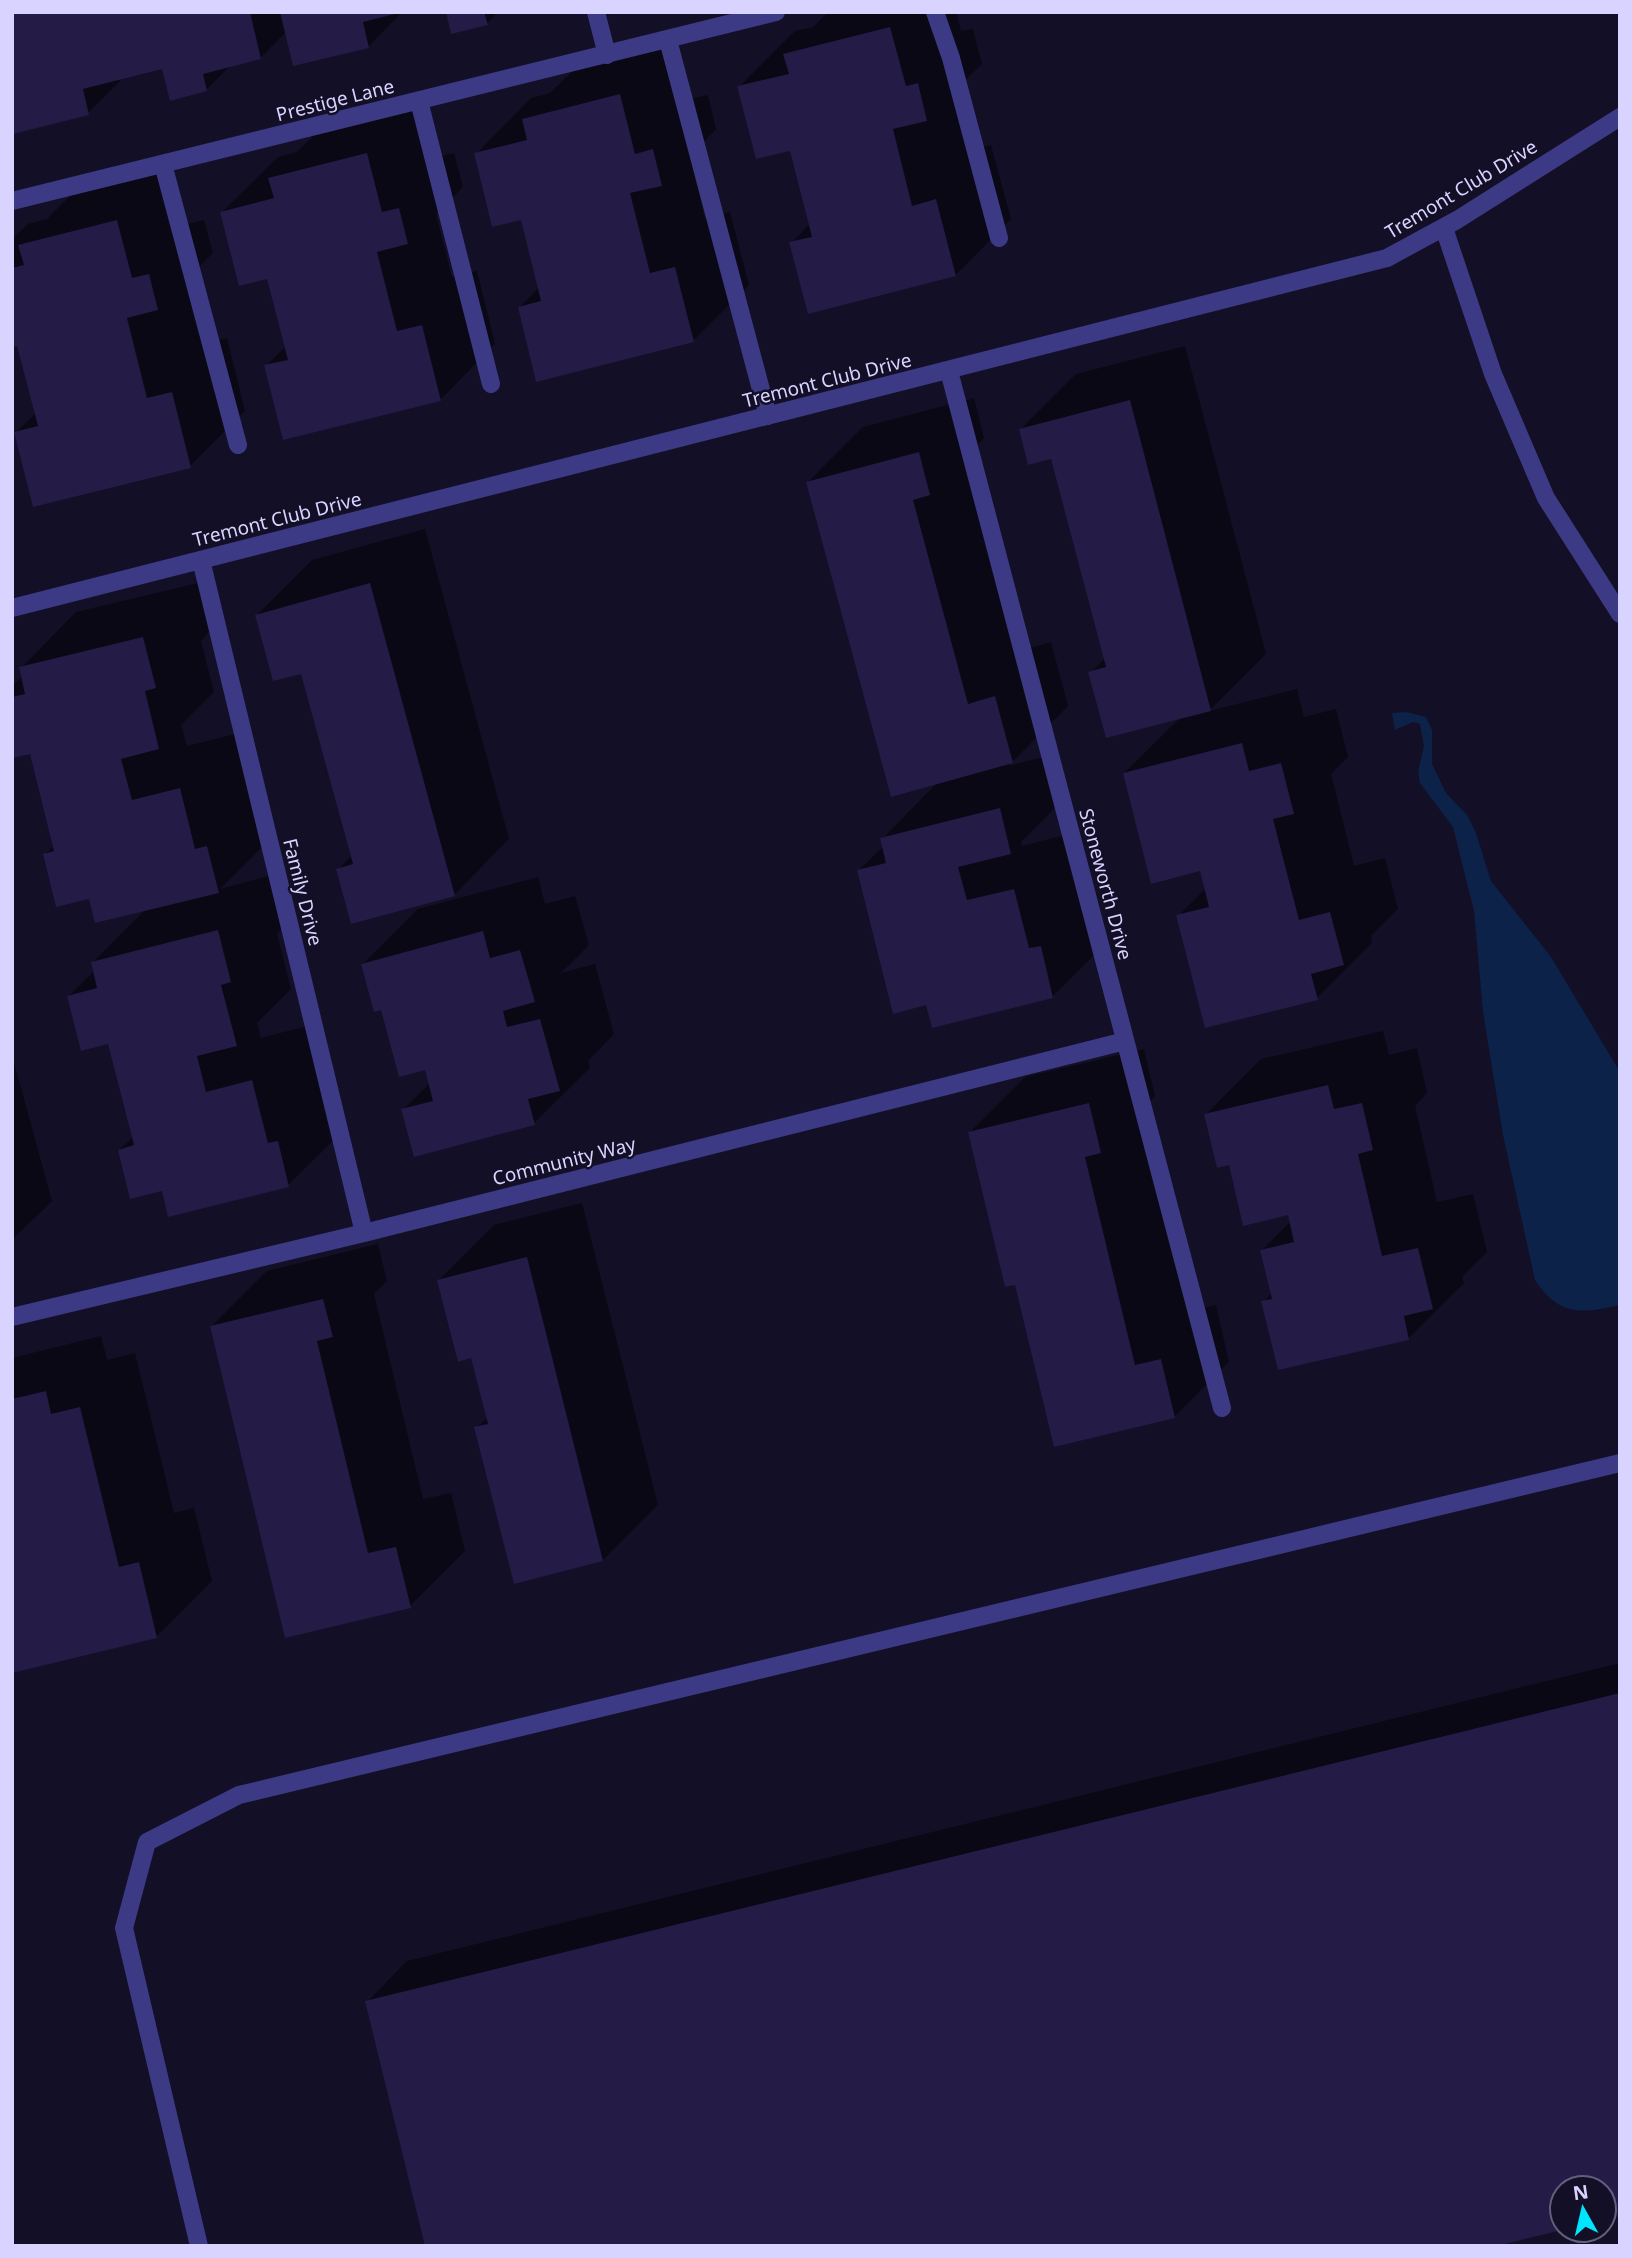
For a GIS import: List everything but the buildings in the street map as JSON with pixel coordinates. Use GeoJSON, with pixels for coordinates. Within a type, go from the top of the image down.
{"type":"FeatureCollection","features":[{"type":"Feature","properties":{"kind":"street"},"geometry":{"type":"LineString","coordinates":[[596,12],[607,55]]}},
{"type":"Feature","properties":{"kind":"street","name":"Prestige Lane"},"geometry":{"type":"LineString","coordinates":[[12,201],[776,12]]}},
{"type":"Feature","properties":{"kind":"street"},"geometry":{"type":"LineString","coordinates":[[935,12],[951,58],[999,238]]}},
{"type":"Feature","properties":{"kind":"street"},"geometry":{"type":"LineString","coordinates":[[668,40],[768,416]]}},
{"type":"Feature","properties":{"kind":"street"},"geometry":{"type":"LineString","coordinates":[[419,101],[491,384]]}},
{"type":"Feature","properties":{"kind":"street","name":"Tremont Club Drive"},"geometry":{"type":"LineString","coordinates":[[12,608],[1387,258],[1444,228],[1620,117]]}},
{"type":"Feature","properties":{"kind":"street"},"geometry":{"type":"LineString","coordinates":[[163,164],[238,444]]}},
{"type":"Feature","properties":{"kind":"street"},"geometry":{"type":"LineString","coordinates":[[1444,228],[1493,374],[1546,498],[1620,614]]}},
{"type":"Feature","properties":{"kind":"street","name":"Stoneworth Drive"},"geometry":{"type":"LineString","coordinates":[[949,371],[1222,1408]]}},
{"type":"Feature","properties":{"kind":"street","name":"Family Drive"},"geometry":{"type":"LineString","coordinates":[[201,560],[364,1233]]}},
{"type":"Feature","properties":{"kind":"street","name":"Community Way"},"geometry":{"type":"LineString","coordinates":[[12,1317],[364,1233],[1125,1041]]}},
{"type":"Feature","properties":{"kind":"street"},"geometry":{"type":"LineString","coordinates":[[200,2246],[124,1928],[147,1842],[239,1795],[1620,1463]]}},
{"type":"Feature","properties":{"kind":"water"},"geometry":{"type":"Polygon","coordinates":[[[1406,712],[1426,717],[1432,730],[1432,764],[1446,793],[1467,815],[1476,833],[1491,881],[1551,957],[1620,1072],[1620,1305],[1582,1311],[1572,1309],[1553,1300],[1535,1280],[1503,1135],[1483,1012],[1474,911],[1453,827],[1420,783],[1418,771],[1424,746],[1420,724],[1413,722],[1395,730],[1392,713],[1406,712]]]}}]}
